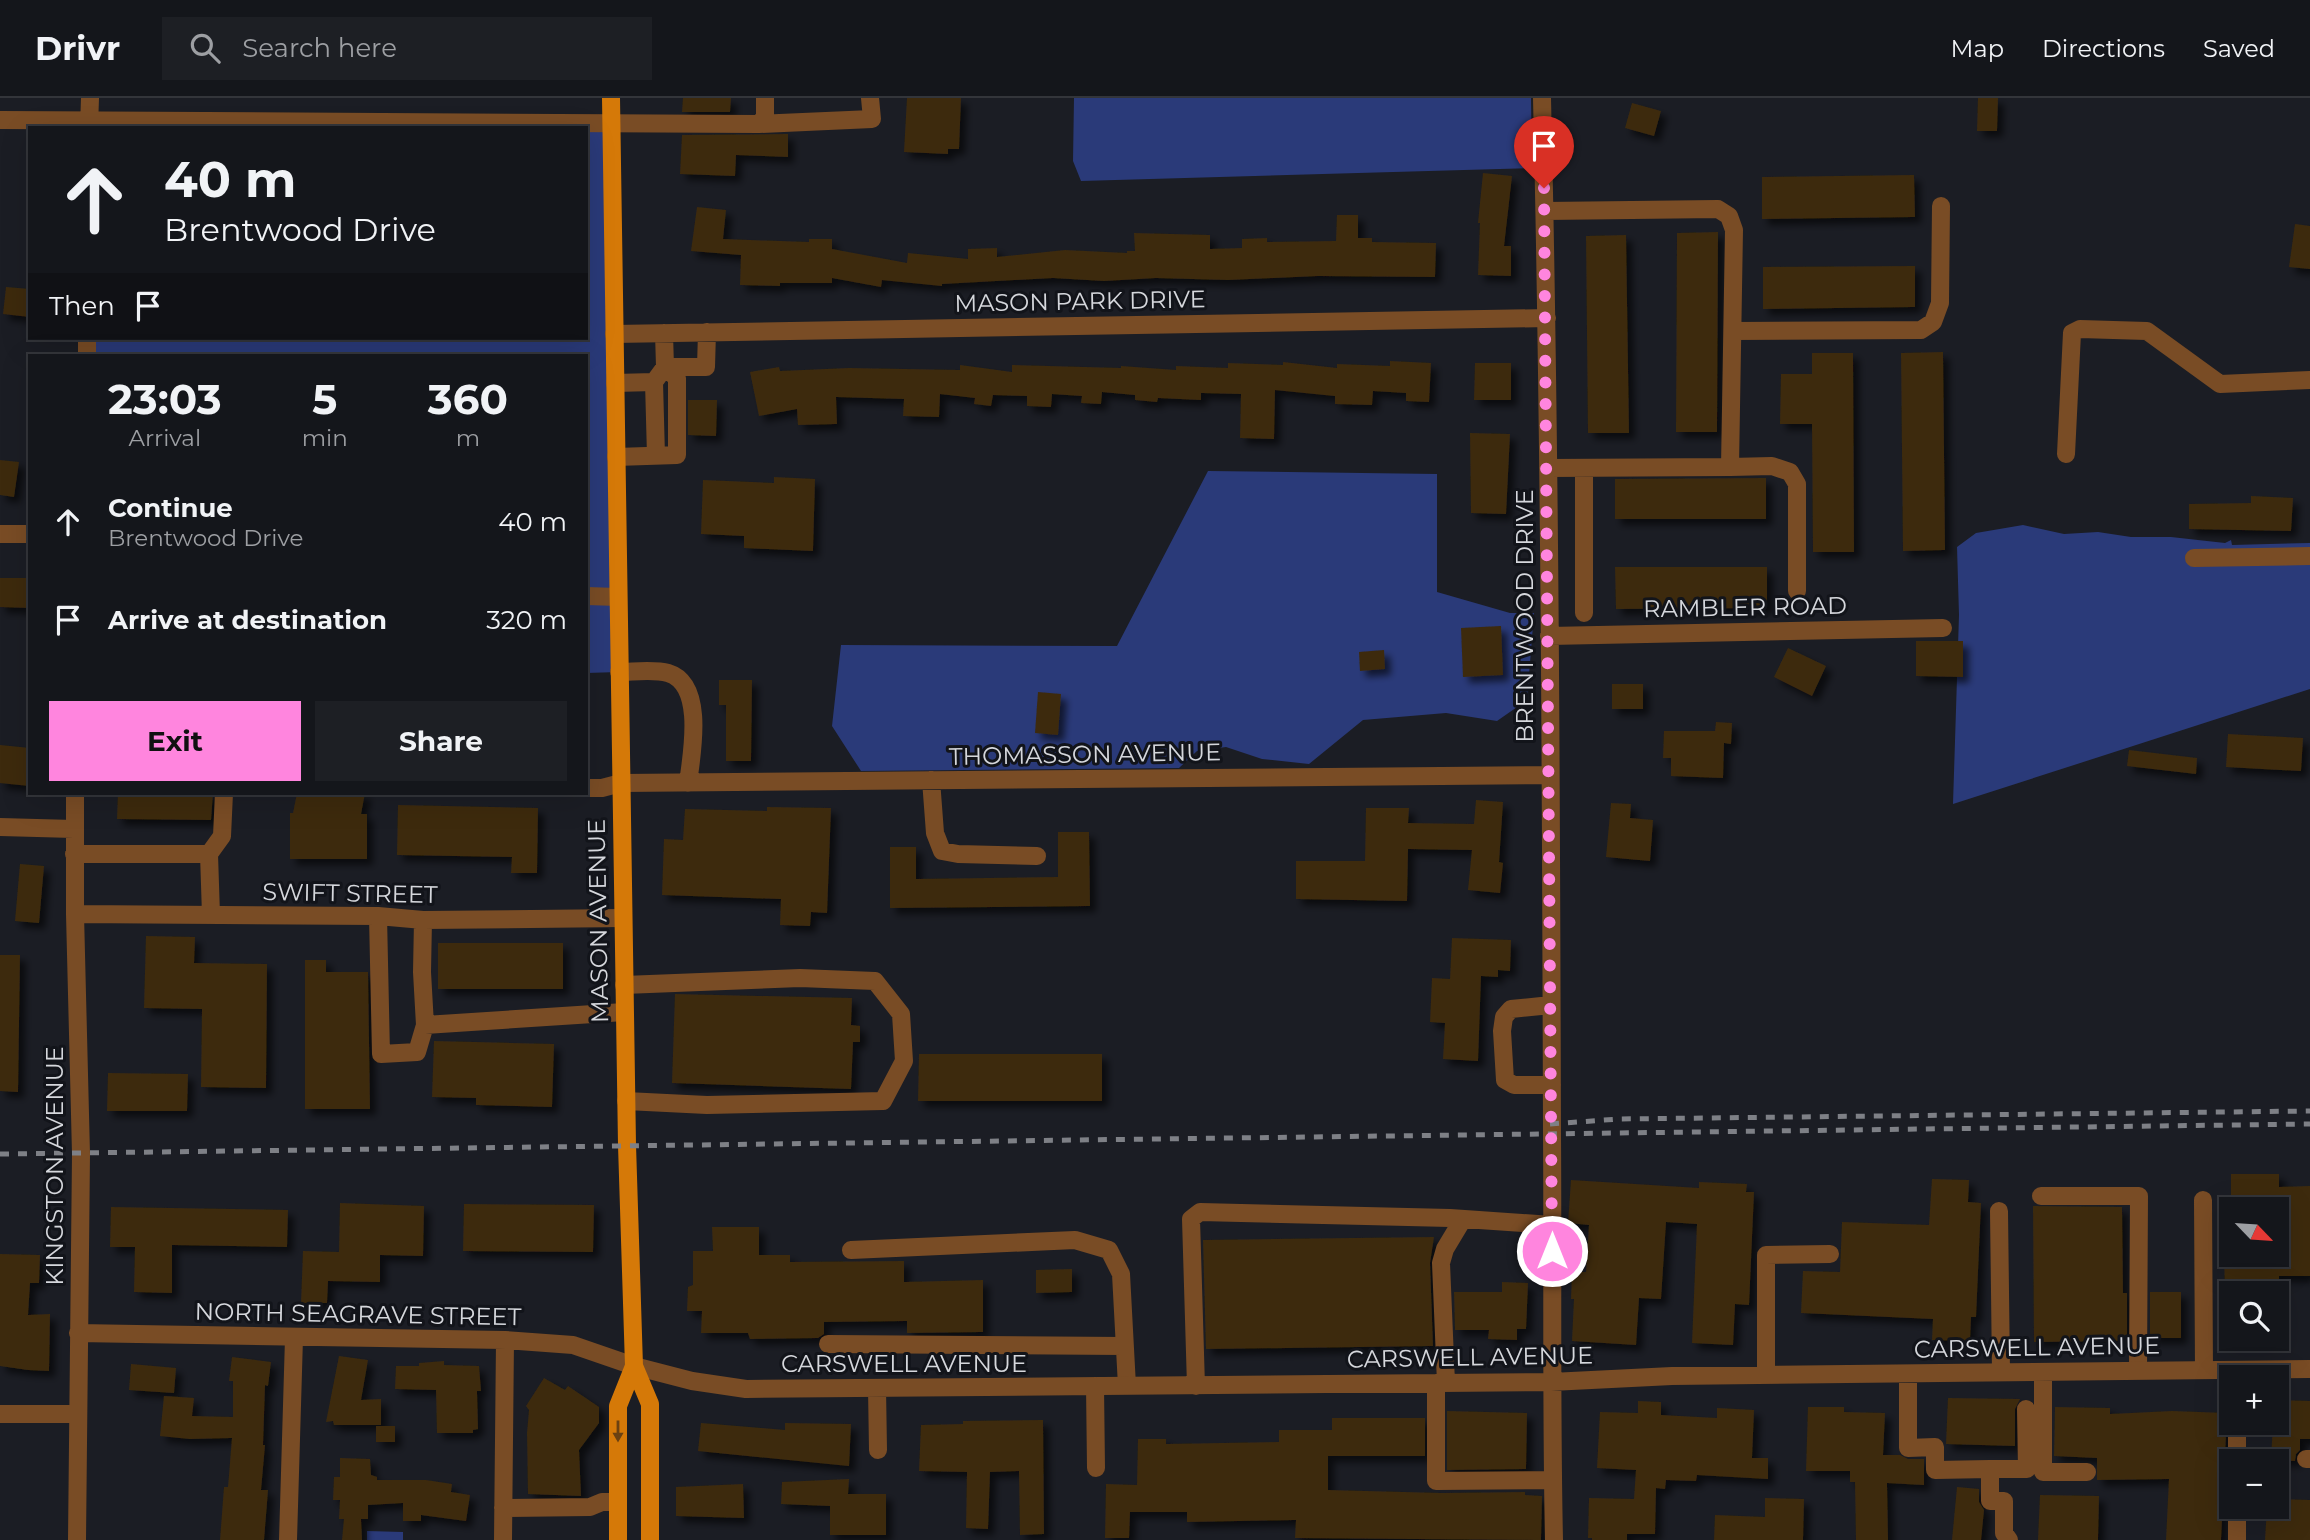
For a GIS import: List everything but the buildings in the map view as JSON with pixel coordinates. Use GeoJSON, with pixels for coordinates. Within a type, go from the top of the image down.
{"type":"FeatureCollection","features":[{"type":"Feature","properties":{"kind":"main road","name":"MASON AVENUE"},"geometry":{"type":"LineString","coordinates":[[611,98],[626,1101],[634,1366],[650,1404],[650,1540]]}},
{"type":"Feature","properties":{"kind":"main road","name":"MASON AVENUE"},"geometry":{"type":"LineString","coordinates":[[618,1540],[618,1406],[634,1366]]}},
{"type":"Feature","properties":{"kind":"street"},"geometry":{"type":"LineString","coordinates":[[89,124],[90,98]]}},
{"type":"Feature","properties":{"kind":"street"},"geometry":{"type":"LineString","coordinates":[[760,124],[765,117],[765,98]]}},
{"type":"Feature","properties":{"kind":"street"},"geometry":{"type":"LineString","coordinates":[[0,120],[89,124],[760,124],[872,119],[870,98]]}},
{"type":"Feature","properties":{"kind":"street","name":"BRENTWOOD DRIVE"},"geometry":{"type":"LineString","coordinates":[[1542,98],[1547,318],[1554,1540]]}},
{"type":"Feature","properties":{"kind":"street"},"geometry":{"type":"LineString","coordinates":[[1733,331],[1921,331],[1933,323],[1940,303],[1941,206]]}},
{"type":"Feature","properties":{"kind":"street"},"geometry":{"type":"LineString","coordinates":[[1545,211],[1718,209],[1729,216],[1734,230],[1730,467]]}},
{"type":"Feature","properties":{"kind":"street","name":"MASON PARK DRIVE"},"geometry":{"type":"LineString","coordinates":[[614,334],[1547,318]]}},
{"type":"Feature","properties":{"kind":"street"},"geometry":{"type":"LineString","coordinates":[[2066,454],[2072,333],[2080,329],[2147,331],[2220,384],[2310,380]]}},
{"type":"Feature","properties":{"kind":"street"},"geometry":{"type":"LineString","coordinates":[[656,456],[654,382],[665,367],[664,332]]}},
{"type":"Feature","properties":{"kind":"street"},"geometry":{"type":"LineString","coordinates":[[665,367],[706,367],[707,332]]}},
{"type":"Feature","properties":{"kind":"street"},"geometry":{"type":"LineString","coordinates":[[616,457],[677,455],[677,378],[665,367]]}},
{"type":"Feature","properties":{"kind":"street"},"geometry":{"type":"LineString","coordinates":[[615,383],[654,382]]}},
{"type":"Feature","properties":{"kind":"street"},"geometry":{"type":"LineString","coordinates":[[1548,468],[1772,466],[1790,472],[1797,484],[1797,591]]}},
{"type":"Feature","properties":{"kind":"street"},"geometry":{"type":"LineString","coordinates":[[1584,468],[1584,613]]}},
{"type":"Feature","properties":{"kind":"street"},"geometry":{"type":"LineString","coordinates":[[0,534],[28,534]]}},
{"type":"Feature","properties":{"kind":"street"},"geometry":{"type":"LineString","coordinates":[[2194,558],[2310,556]]}},
{"type":"Feature","properties":{"kind":"street"},"geometry":{"type":"LineString","coordinates":[[588,596],[618,597]]}},
{"type":"Feature","properties":{"kind":"street","name":"RAMBLER ROAD"},"geometry":{"type":"LineString","coordinates":[[1549,636],[1943,628]]}},
{"type":"Feature","properties":{"kind":"street"},"geometry":{"type":"LineString","coordinates":[[619,672],[667,673],[682,680],[690,692],[693,708],[688,783]]}},
{"type":"Feature","properties":{"kind":"street","name":"THOMASSON AVENUE"},"geometry":{"type":"LineString","coordinates":[[588,788],[621,783],[1550,775]]}},
{"type":"Feature","properties":{"kind":"street"},"geometry":{"type":"LineString","coordinates":[[931,780],[935,833],[942,850],[958,854],[1037,856]]}},
{"type":"Feature","properties":{"kind":"street","name":"KINGSTON AVENUE"},"geometry":{"type":"LineString","coordinates":[[75,795],[81,1154],[77,1540]]}},
{"type":"Feature","properties":{"kind":"street"},"geometry":{"type":"LineString","coordinates":[[211,915],[209,854],[222,836],[224,795]]}},
{"type":"Feature","properties":{"kind":"street"},"geometry":{"type":"LineString","coordinates":[[0,827],[74,828]]}},
{"type":"Feature","properties":{"kind":"street"},"geometry":{"type":"LineString","coordinates":[[74,854],[209,854]]}},
{"type":"Feature","properties":{"kind":"street","name":"SWIFT STREET"},"geometry":{"type":"LineString","coordinates":[[75,914],[378,916],[423,920],[623,918]]}},
{"type":"Feature","properties":{"kind":"street"},"geometry":{"type":"LineString","coordinates":[[378,916],[381,1054],[417,1052],[425,1025],[423,920]]}},
{"type":"Feature","properties":{"kind":"street"},"geometry":{"type":"LineString","coordinates":[[624,985],[800,978],[876,981],[901,1014],[904,1061],[883,1101],[706,1105],[626,1101]]}},
{"type":"Feature","properties":{"kind":"street"},"geometry":{"type":"LineString","coordinates":[[1551,1005],[1511,1009],[1504,1017],[1502,1031],[1505,1080],[1514,1086],[1552,1085]]}},
{"type":"Feature","properties":{"kind":"street"},"geometry":{"type":"LineString","coordinates":[[425,1025],[624,1012]]}},
{"type":"Feature","properties":{"kind":"street"},"geometry":{"type":"LineString","coordinates":[[2041,1196],[2139,1196],[2138,1371]]}},
{"type":"Feature","properties":{"kind":"street"},"geometry":{"type":"LineString","coordinates":[[2203,1200],[2204,1370]]}},
{"type":"Feature","properties":{"kind":"street"},"geometry":{"type":"LineString","coordinates":[[1999,1210],[2001,1372]]}},
{"type":"Feature","properties":{"kind":"street"},"geometry":{"type":"LineString","coordinates":[[1196,1386],[1191,1219],[1200,1212],[1463,1219],[1552,1225]]}},
{"type":"Feature","properties":{"kind":"street"},"geometry":{"type":"LineString","coordinates":[[1463,1219],[1445,1249],[1441,1263],[1441,1383],[1436,1481],[1552,1480]]}},
{"type":"Feature","properties":{"kind":"street"},"geometry":{"type":"LineString","coordinates":[[851,1250],[1075,1240],[1109,1250],[1121,1274],[1127,1386]]}},
{"type":"Feature","properties":{"kind":"street"},"geometry":{"type":"LineString","coordinates":[[1766,1375],[1766,1255],[1830,1254]]}},
{"type":"Feature","properties":{"kind":"street","name":"NORTH SEAGRAVE STREET"},"geometry":{"type":"LineString","coordinates":[[78,1333],[505,1340],[573,1345],[634,1366]]}},
{"type":"Feature","properties":{"kind":"street"},"geometry":{"type":"LineString","coordinates":[[288,1540],[294,1338]]}},
{"type":"Feature","properties":{"kind":"street"},"geometry":{"type":"LineString","coordinates":[[503,1540],[505,1340]]}},
{"type":"Feature","properties":{"kind":"street"},"geometry":{"type":"LineString","coordinates":[[828,1345],[1124,1346]]}},
{"type":"Feature","properties":{"kind":"street","name":"CARSWELL AVENUE"},"geometry":{"type":"LineString","coordinates":[[634,1366],[692,1381],[746,1389],[1551,1382],[1672,1376],[2219,1371]]}},
{"type":"Feature","properties":{"kind":"street","name":"CARSWELL AVENUE"},"geometry":{"type":"LineString","coordinates":[[2289,1369],[2310,1368]]}},
{"type":"Feature","properties":{"kind":"street"},"geometry":{"type":"LineString","coordinates":[[2043,1372],[2043,1472],[2087,1472]]}},
{"type":"Feature","properties":{"kind":"street"},"geometry":{"type":"LineString","coordinates":[[1908,1374],[1908,1447],[1935,1447],[1935,1470],[2027,1469],[2026,1409]]}},
{"type":"Feature","properties":{"kind":"street"},"geometry":{"type":"LineString","coordinates":[[1095,1386],[1096,1468]]}},
{"type":"Feature","properties":{"kind":"street"},"geometry":{"type":"LineString","coordinates":[[877,1388],[878,1450]]}},
{"type":"Feature","properties":{"kind":"street"},"geometry":{"type":"LineString","coordinates":[[0,1414],[77,1414]]}},
{"type":"Feature","properties":{"kind":"street"},"geometry":{"type":"LineString","coordinates":[[1990,1469],[1990,1501],[2004,1501],[2004,1533],[2009,1540]]}},
{"type":"Feature","properties":{"kind":"street"},"geometry":{"type":"LineString","coordinates":[[503,1508],[590,1507],[602,1502],[618,1502]]}},
{"type":"Feature","properties":{"kind":"street"},"geometry":{"type":"LineString","coordinates":[[2236,1519],[2236,1540]]}},
{"type":"Feature","properties":{"kind":"shaded area"},"geometry":{"type":"Polygon","coordinates":[[[1074,98],[1531,98],[1532,168],[1081,181],[1073,161],[1074,98]]]}},
{"type":"Feature","properties":{"kind":"shaded area"},"geometry":{"type":"Polygon","coordinates":[[[611,122],[619,672],[588,673],[588,354],[87,354],[87,340],[588,340],[588,128],[611,122]]]}},
{"type":"Feature","properties":{"kind":"shaded area"},"geometry":{"type":"Polygon","coordinates":[[[1208,471],[1437,474],[1437,592],[1510,613],[1534,613],[1527,700],[1497,721],[1446,713],[1363,720],[1309,764],[1262,759],[1226,747],[1197,751],[1179,768],[861,771],[832,726],[841,645],[1117,646],[1208,471]]]}},
{"type":"Feature","properties":{"kind":"shaded area"},"geometry":{"type":"Polygon","coordinates":[[[2023,525],[2064,534],[2098,532],[2131,537],[2171,537],[2225,543],[2231,540],[2232,545],[2310,543],[2310,689],[1953,804],[1959,615],[1957,547],[1976,533],[2023,525]]]}},
{"type":"Feature","properties":{"kind":"shaded area"},"geometry":{"type":"Polygon","coordinates":[[[367,1531],[403,1532],[403,1540],[367,1540],[367,1531]]]}},
{"type":"Feature","properties":{"kind":"railway"},"geometry":{"type":"LineString","coordinates":[[1550,1124],[1619,1119],[2310,1111]]}},
{"type":"Feature","properties":{"kind":"railway"},"geometry":{"type":"LineString","coordinates":[[0,1154],[2310,1124]]}},
{"type":"Feature","properties":{"kind":"route"},"geometry":{"type":"LineString","coordinates":[[1544,188],[1552,1251]]}}]}
